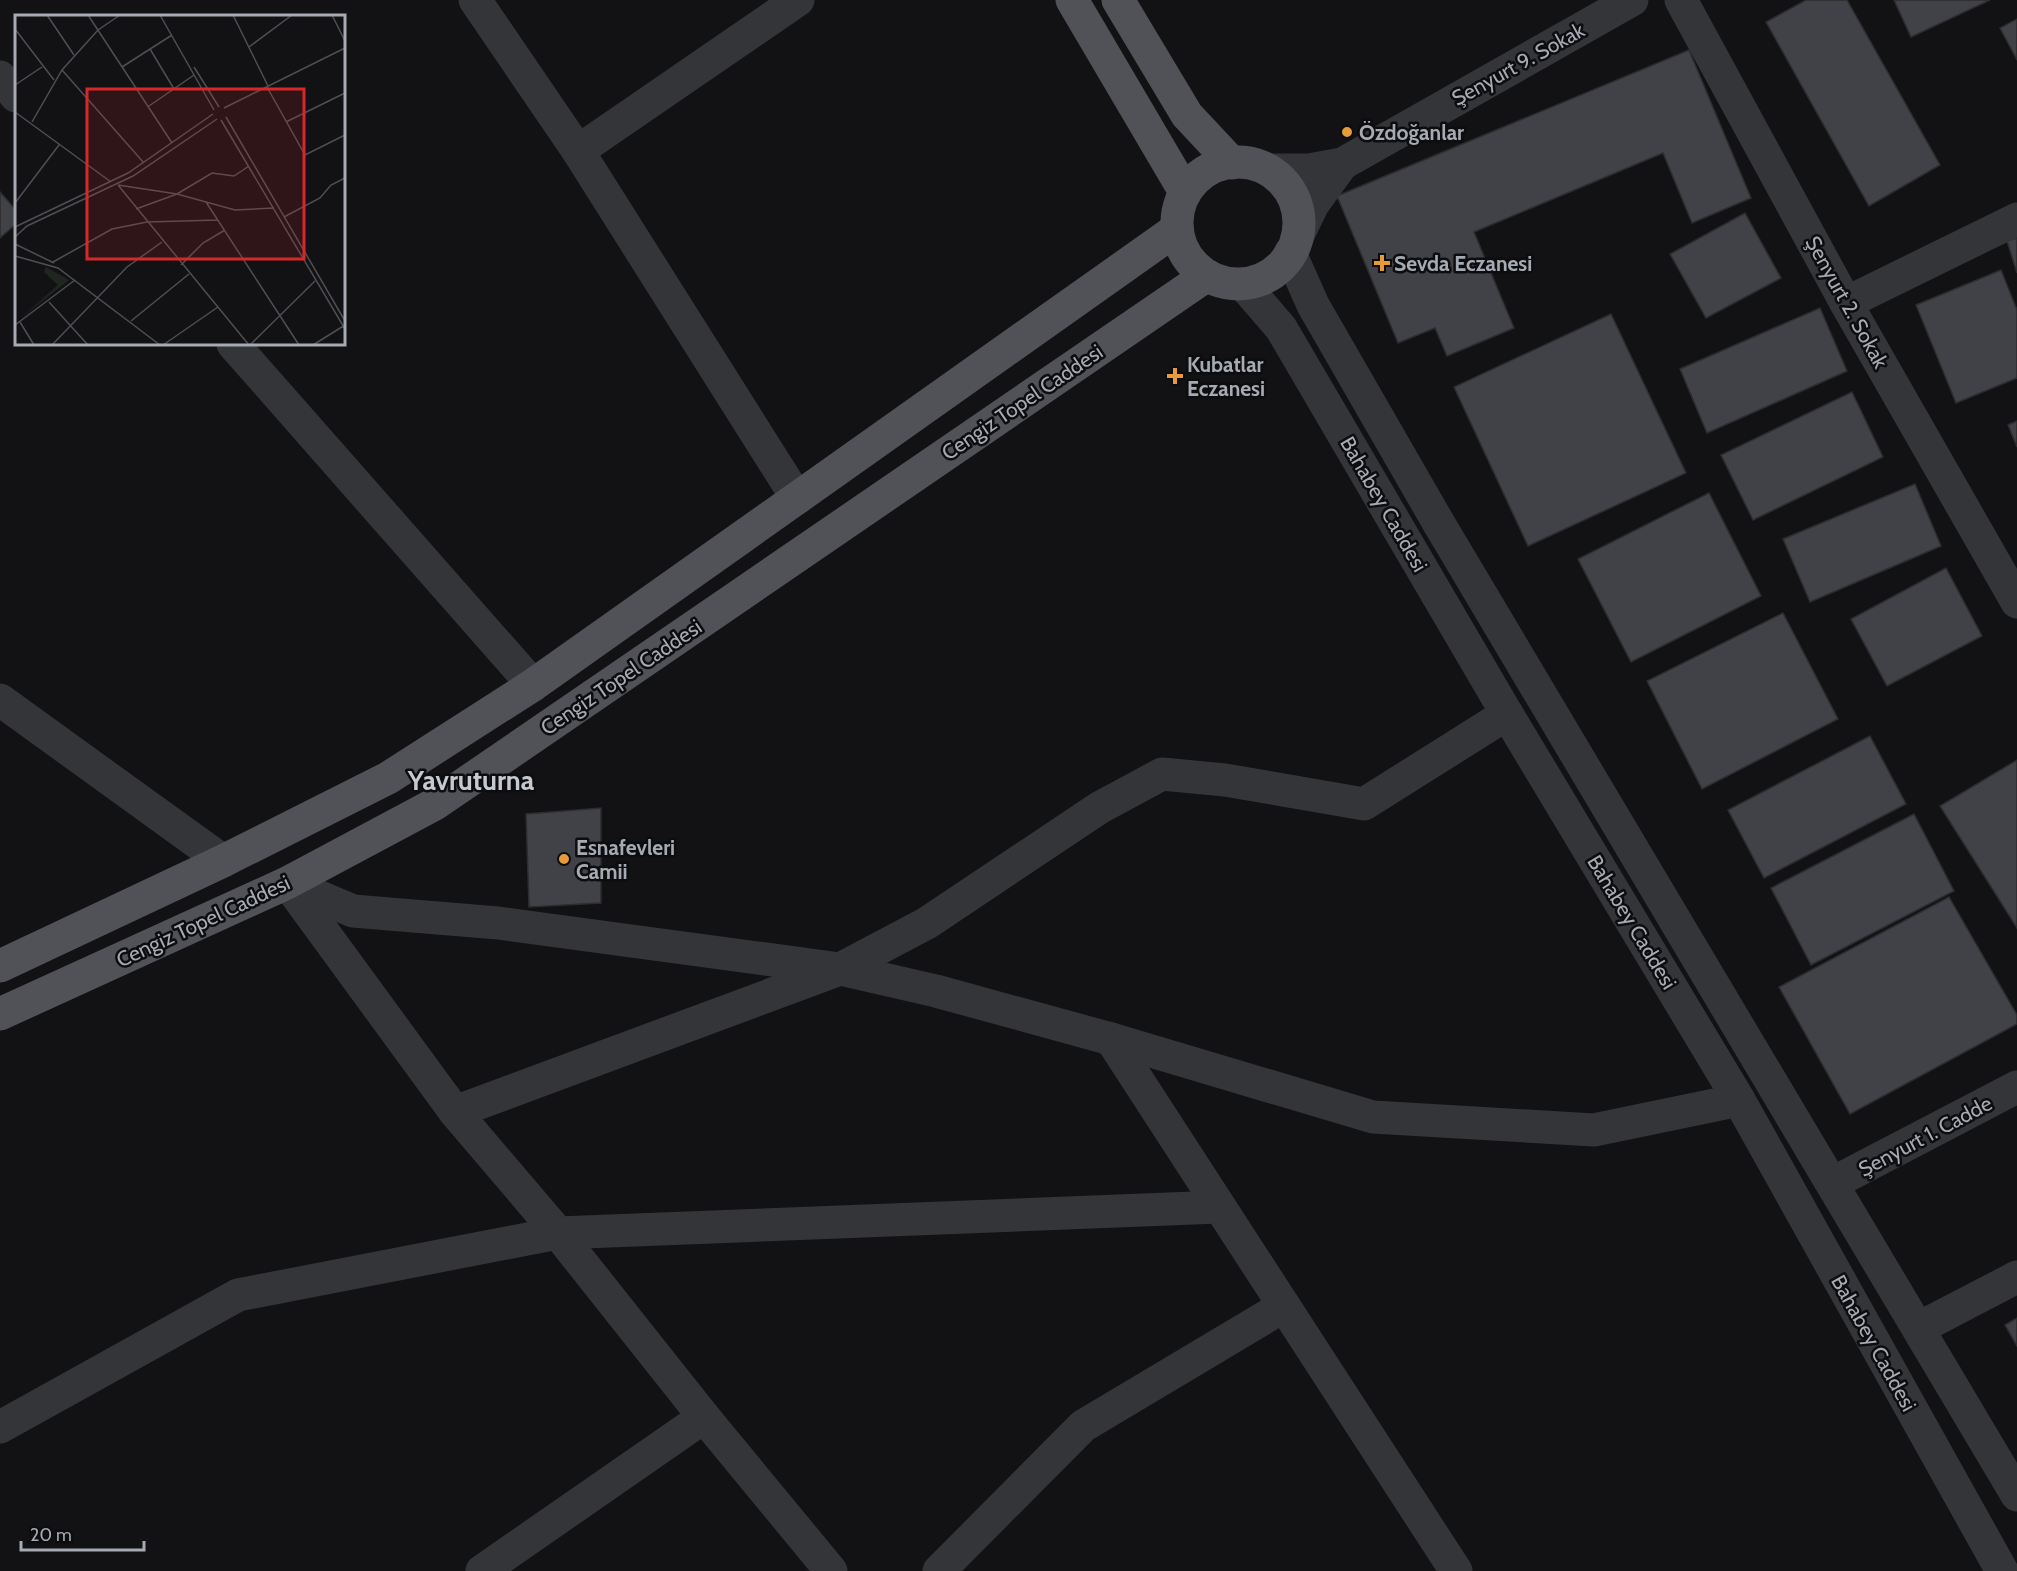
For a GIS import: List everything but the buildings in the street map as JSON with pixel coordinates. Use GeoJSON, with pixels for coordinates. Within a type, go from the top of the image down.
{"type":"FeatureCollection","features":[{"type":"Feature","properties":{"kind":"main road"},"geometry":{"type":"LineString","coordinates":[[1072,0],[1185,192]]}},
{"type":"Feature","properties":{"kind":"main road"},"geometry":{"type":"LineString","coordinates":[[1118,0],[1187,115],[1232,163]]}},
{"type":"Feature","properties":{"kind":"main road"},"geometry":{"type":"LineString","coordinates":[[1232,163],[1252,164],[1270,170],[1284,183],[1295,200],[1299,218],[1294,245],[1278,269],[1262,280],[1243,284],[1224,283],[1206,276],[1191,263],[1182,247],[1177,229],[1178,210],[1185,192],[1198,177],[1214,167],[1232,163]]}},
{"type":"Feature","properties":{"kind":"main road","name":"Cengiz Topel Caddesi"},"geometry":{"type":"LineString","coordinates":[[0,966],[223,861],[387,778],[533,685],[1177,229]]}},
{"type":"Feature","properties":{"kind":"main road","name":"Cengiz Topel Caddesi"},"geometry":{"type":"LineString","coordinates":[[0,1014],[288,883],[435,804],[1206,276]]}},
{"type":"Feature","properties":{"kind":"street"},"geometry":{"type":"LineString","coordinates":[[474,0],[578,151],[797,498]]}},
{"type":"Feature","properties":{"kind":"street"},"geometry":{"type":"LineString","coordinates":[[578,151],[798,0]]}},
{"type":"Feature","properties":{"kind":"street","name":"Şenyurt 9. Sokak"},"geometry":{"type":"LineString","coordinates":[[1342,164],[1632,0]]}},
{"type":"Feature","properties":{"kind":"street","name":"Şenyurt 2. Sokak"},"geometry":{"type":"LineString","coordinates":[[1682,0],[1846,303],[2017,602]]}},
{"type":"Feature","properties":{"kind":"street"},"geometry":{"type":"LineString","coordinates":[[0,77],[15,95]]}},
{"type":"Feature","properties":{"kind":"street"},"geometry":{"type":"LineString","coordinates":[[1270,170],[1309,170],[1342,164]]}},
{"type":"Feature","properties":{"kind":"street"},"geometry":{"type":"LineString","coordinates":[[1294,245],[1313,204],[1342,164]]}},
{"type":"Feature","properties":{"kind":"street"},"geometry":{"type":"LineString","coordinates":[[1846,303],[2017,219]]}},
{"type":"Feature","properties":{"kind":"street","name":"Bahabey Caddesi"},"geometry":{"type":"LineString","coordinates":[[1294,245],[1313,305],[1438,522],[2017,1495]]}},
{"type":"Feature","properties":{"kind":"street","name":"Bahabey Caddesi"},"geometry":{"type":"LineString","coordinates":[[1243,284],[1281,328],[1507,714],[1739,1101],[2002,1571]]}},
{"type":"Feature","properties":{"kind":"street"},"geometry":{"type":"LineString","coordinates":[[234,345],[533,685]]}},
{"type":"Feature","properties":{"kind":"street"},"geometry":{"type":"LineString","coordinates":[[0,700],[223,861]]}},
{"type":"Feature","properties":{"kind":"street"},"geometry":{"type":"LineString","coordinates":[[455,1112],[840,969],[927,923],[1099,808],[1162,774],[1225,780],[1364,804],[1507,714]]}},
{"type":"Feature","properties":{"kind":"street"},"geometry":{"type":"LineString","coordinates":[[288,883],[353,911],[498,923],[840,969],[936,991],[1111,1039],[1373,1118],[1594,1130],[1739,1101]]}},
{"type":"Feature","properties":{"kind":"street"},"geometry":{"type":"LineString","coordinates":[[288,883],[455,1112],[558,1233],[704,1417],[831,1571]]}},
{"type":"Feature","properties":{"kind":"street"},"geometry":{"type":"LineString","coordinates":[[1111,1039],[1456,1571]]}},
{"type":"Feature","properties":{"kind":"street","name":"Şenyurt 1. Cadde"},"geometry":{"type":"LineString","coordinates":[[1833,1183],[2017,1087]]}},
{"type":"Feature","properties":{"kind":"street"},"geometry":{"type":"LineString","coordinates":[[0,1427],[238,1295],[558,1233],[1219,1207]]}},
{"type":"Feature","properties":{"kind":"street"},"geometry":{"type":"LineString","coordinates":[[1919,1328],[2017,1276]]}},
{"type":"Feature","properties":{"kind":"street"},"geometry":{"type":"LineString","coordinates":[[939,1571],[1083,1426],[1284,1306]]}},
{"type":"Feature","properties":{"kind":"street"},"geometry":{"type":"LineString","coordinates":[[482,1571],[704,1417]]}},
{"type":"Feature","properties":{"kind":"place","name":"Özdoğanlar"},"geometry":{"type":"Point","coordinates":[1347,132]}},
{"type":"Feature","properties":{"kind":"place","name":"Sevda Eczanesi"},"geometry":{"type":"Point","coordinates":[1382,263]}},
{"type":"Feature","properties":{"kind":"place","name":"Kubatlar Eczanesi"},"geometry":{"type":"Point","coordinates":[1175,376]}},
{"type":"Feature","properties":{"kind":"place","name":"Esnafevleri Camii"},"geometry":{"type":"Point","coordinates":[564,859]}},
{"type":"Feature","properties":{"kind":"district","name":"Yavruturna"},"geometry":{"type":"Point","coordinates":[471,780]}}]}
